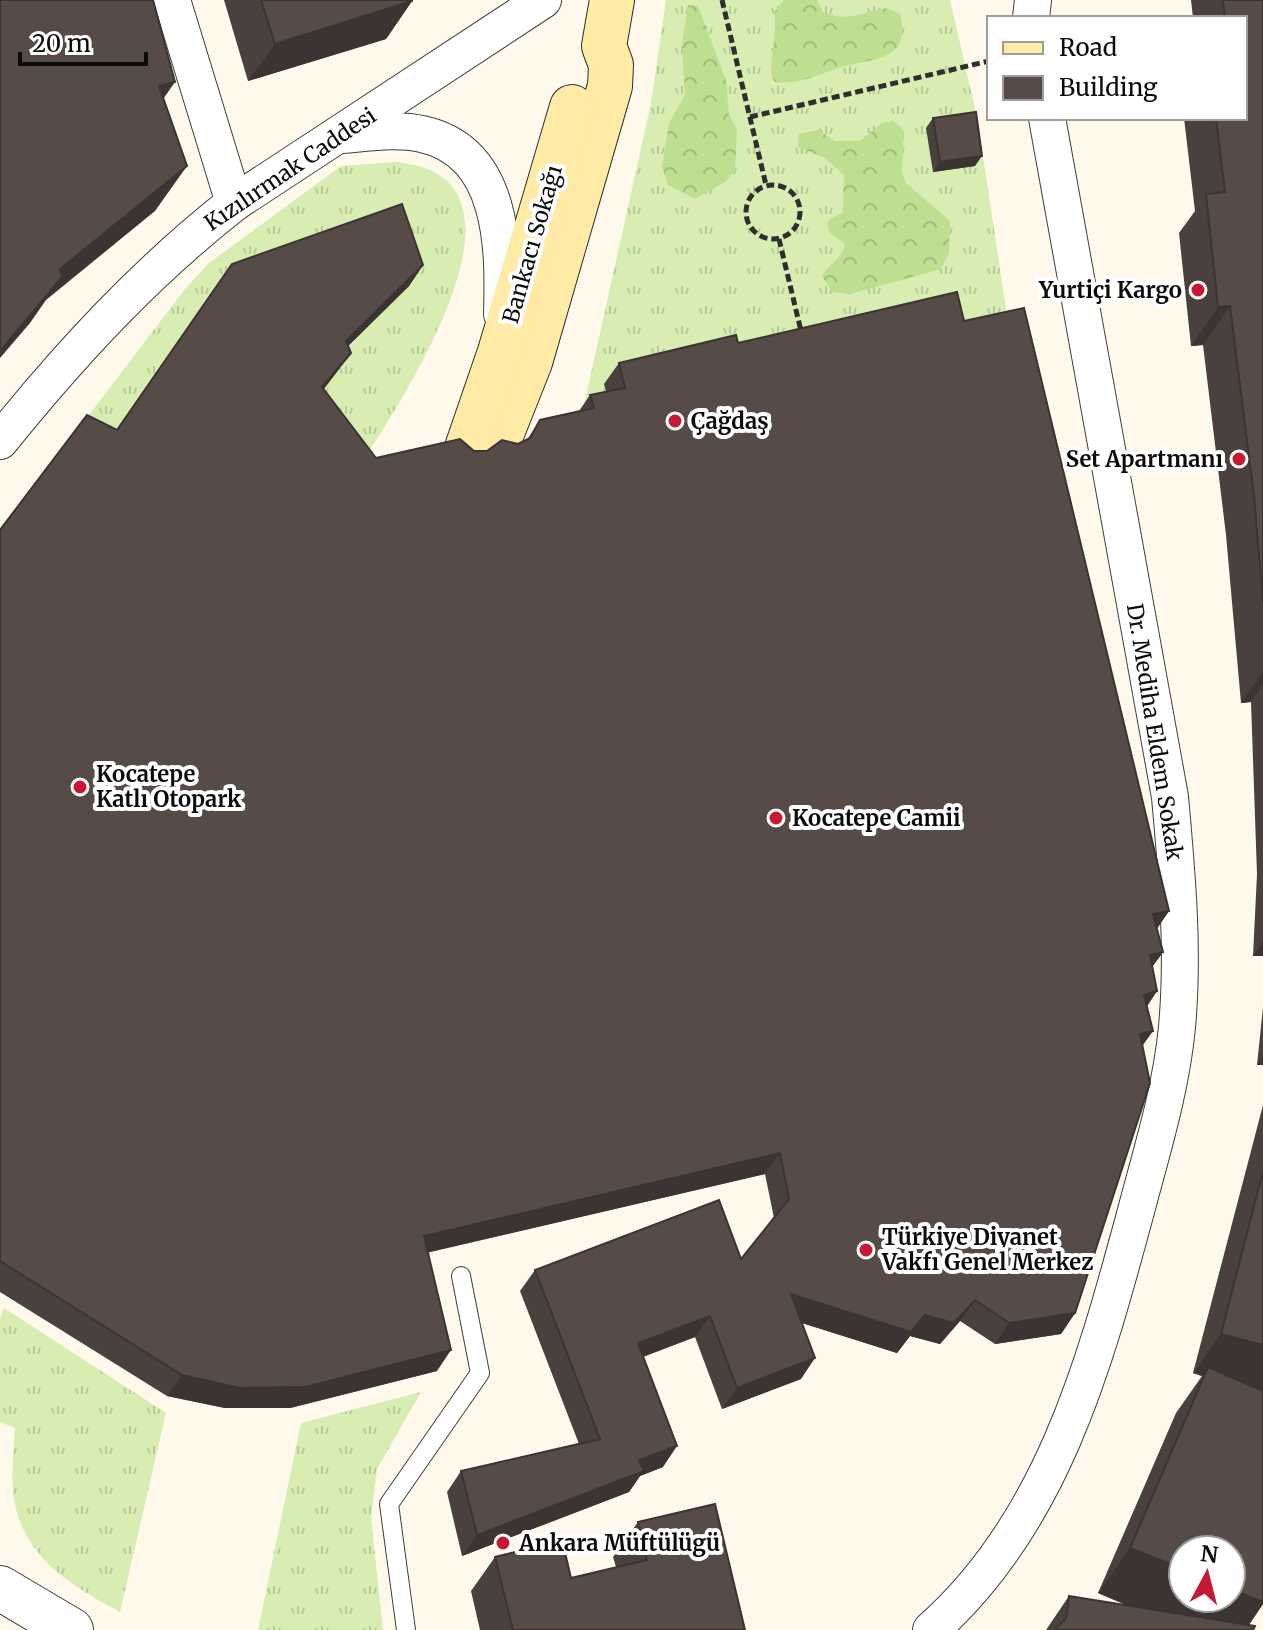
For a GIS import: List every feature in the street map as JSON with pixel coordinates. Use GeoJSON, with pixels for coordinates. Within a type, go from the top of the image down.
{"type":"FeatureCollection","features":[{"type":"Feature","properties":{"kind":"main road","name":"Bankacı Sokağı"},"geometry":{"type":"LineString","coordinates":[[604,46],[590,58],[581,76],[500,352],[483,444],[530,362],[610,86],[611,65],[604,46],[612,0]]}},
{"type":"Feature","properties":{"kind":"street"},"geometry":{"type":"LineString","coordinates":[[172,0],[234,203]]}},
{"type":"Feature","properties":{"kind":"street","name":"Kızılırmak Caddesi"},"geometry":{"type":"LineString","coordinates":[[0,441],[82,341],[125,297],[234,203],[543,0]]}},
{"type":"Feature","properties":{"kind":"street","name":"Dr. Mediha Eldem Sokak"},"geometry":{"type":"LineString","coordinates":[[931,1630],[970,1591],[1003,1549],[1034,1503],[1057,1456],[1116,1285],[1168,1094],[1177,1028],[1178,879],[1170,797],[1047,120]]}},
{"type":"Feature","properties":{"kind":"street"},"geometry":{"type":"LineString","coordinates":[[338,135],[421,133],[456,149],[483,179],[501,231],[500,352]]}},
{"type":"Feature","properties":{"kind":"street"},"geometry":{"type":"LineString","coordinates":[[0,1588],[71,1630]]}},
{"type":"Feature","properties":{"kind":"lane"},"geometry":{"type":"LineString","coordinates":[[406,1630],[389,1504],[480,1373],[461,1276]]}},
{"type":"Feature","properties":{"kind":"path"},"geometry":{"type":"LineString","coordinates":[[722,0],[766,185]]}},
{"type":"Feature","properties":{"kind":"path"},"geometry":{"type":"LineString","coordinates":[[750,117],[987,61]]}},
{"type":"Feature","properties":{"kind":"path"},"geometry":{"type":"LineString","coordinates":[[766,185],[783,187],[799,206],[793,230],[779,239],[754,232],[746,218],[752,194],[766,185]]}},
{"type":"Feature","properties":{"kind":"path"},"geometry":{"type":"LineString","coordinates":[[779,239],[804,345]]}},
{"type":"Feature","properties":{"kind":"green space"},"geometry":{"type":"Polygon","coordinates":[[[666,0],[950,0],[977,117],[1009,329],[605,384],[610,407],[582,414],[651,103],[666,0]]]}},
{"type":"Feature","properties":{"kind":"green space"},"geometry":{"type":"Polygon","coordinates":[[[784,0],[817,0],[822,12],[840,17],[887,8],[900,14],[900,41],[895,49],[877,59],[801,80],[775,82],[771,69],[774,12],[784,0]]]}},
{"type":"Feature","properties":{"kind":"green space"},"geometry":{"type":"Polygon","coordinates":[[[688,5],[698,6],[726,80],[729,115],[737,129],[735,171],[725,182],[695,199],[668,185],[662,167],[669,123],[685,95],[682,44],[688,5]]]}},
{"type":"Feature","properties":{"kind":"green space"},"geometry":{"type":"Polygon","coordinates":[[[894,121],[904,131],[902,172],[906,183],[950,221],[949,253],[941,269],[850,294],[832,292],[822,276],[841,254],[845,244],[830,233],[827,224],[843,212],[844,175],[825,158],[798,147],[799,134],[818,130],[835,141],[860,141],[882,123],[894,121]]]}},
{"type":"Feature","properties":{"kind":"green space"},"geometry":{"type":"Polygon","coordinates":[[[396,162],[442,177],[463,209],[463,253],[449,304],[424,357],[349,482],[308,408],[332,362],[354,342],[357,319],[102,451],[73,436],[185,289],[209,263],[341,166],[396,162]]]}},
{"type":"Feature","properties":{"kind":"green space"},"geometry":{"type":"Polygon","coordinates":[[[4,1308],[166,1413],[120,1612],[83,1591],[50,1565],[25,1533],[17,1513],[12,1483],[15,1428],[0,1422],[0,1319],[4,1308]]]}},
{"type":"Feature","properties":{"kind":"green space"},"geometry":{"type":"Polygon","coordinates":[[[421,1392],[377,1469],[371,1518],[383,1630],[258,1630],[301,1423],[421,1392]]]}},
{"type":"Feature","properties":{"kind":"building"},"geometry":{"type":"Polygon","coordinates":[[[0,0],[153,0],[175,82],[159,86],[187,166],[60,269],[62,277],[0,351],[0,0]]]}},
{"type":"Feature","properties":{"kind":"building"},"geometry":{"type":"Polygon","coordinates":[[[261,0],[412,0],[412,1],[275,44],[261,0]]]}},
{"type":"Feature","properties":{"kind":"building"},"geometry":{"type":"Polygon","coordinates":[[[1223,0],[1263,0],[1263,602],[1254,496],[1230,306],[1218,307],[1206,194],[1225,192],[1216,120],[1247,120],[1247,16],[1225,16],[1223,0]]]}},
{"type":"Feature","properties":{"kind":"building"},"geometry":{"type":"Polygon","coordinates":[[[976,112],[982,156],[940,162],[933,118],[976,112]]]}},
{"type":"Feature","properties":{"kind":"building"},"geometry":{"type":"Polygon","coordinates":[[[402,204],[423,265],[346,341],[351,353],[322,387],[376,458],[460,439],[474,451],[487,451],[502,440],[518,444],[530,438],[540,420],[594,408],[590,395],[625,388],[619,363],[736,335],[738,343],[957,292],[964,321],[1024,308],[1169,911],[1153,914],[1163,952],[1150,955],[1157,991],[1144,995],[1153,1031],[1140,1034],[1150,1083],[1075,1313],[1009,1323],[975,1300],[954,1323],[925,1315],[911,1332],[791,1294],[815,1358],[737,1388],[710,1316],[638,1343],[677,1446],[639,1460],[644,1471],[477,1535],[461,1471],[600,1439],[535,1270],[719,1200],[741,1259],[789,1199],[780,1153],[424,1236],[451,1350],[305,1387],[240,1388],[182,1375],[0,1261],[0,530],[87,415],[117,430],[232,264],[402,204]]]}},
{"type":"Feature","properties":{"kind":"building"},"geometry":{"type":"Polygon","coordinates":[[[1263,1171],[1263,1345],[1221,1334],[1263,1171]]]}},
{"type":"Feature","properties":{"kind":"building"},"geometry":{"type":"Polygon","coordinates":[[[1208,1367],[1263,1391],[1263,1602],[1247,1596],[1247,1534],[1167,1534],[1167,1563],[1130,1548],[1208,1367]]]}},
{"type":"Feature","properties":{"kind":"building"},"geometry":{"type":"Polygon","coordinates":[[[715,1504],[745,1630],[513,1630],[495,1557],[562,1540],[571,1578],[647,1560],[638,1522],[715,1504]]]}},
{"type":"Feature","properties":{"kind":"building"},"geometry":{"type":"Polygon","coordinates":[[[1069,1596],[1255,1626],[1253,1630],[1055,1630],[1066,1618],[1069,1596]]]}},
{"type":"Feature","properties":{"kind":"place","name":"Yurtiçi Kargo"},"geometry":{"type":"Point","coordinates":[1198,290]}},
{"type":"Feature","properties":{"kind":"place","name":"Çağdaş"},"geometry":{"type":"Point","coordinates":[675,421]}},
{"type":"Feature","properties":{"kind":"place","name":"Set Apartmanı"},"geometry":{"type":"Point","coordinates":[1239,459]}},
{"type":"Feature","properties":{"kind":"place","name":"Kocatepe Katlı Otopark"},"geometry":{"type":"Point","coordinates":[80,787]}},
{"type":"Feature","properties":{"kind":"place","name":"Kocatepe Camii"},"geometry":{"type":"Point","coordinates":[776,818]}},
{"type":"Feature","properties":{"kind":"place","name":"Türkiye Diyanet Vakfı Genel Merkez"},"geometry":{"type":"Point","coordinates":[866,1250]}},
{"type":"Feature","properties":{"kind":"place","name":"Ankara Müftülügü"},"geometry":{"type":"Point","coordinates":[503,1543]}}]}
